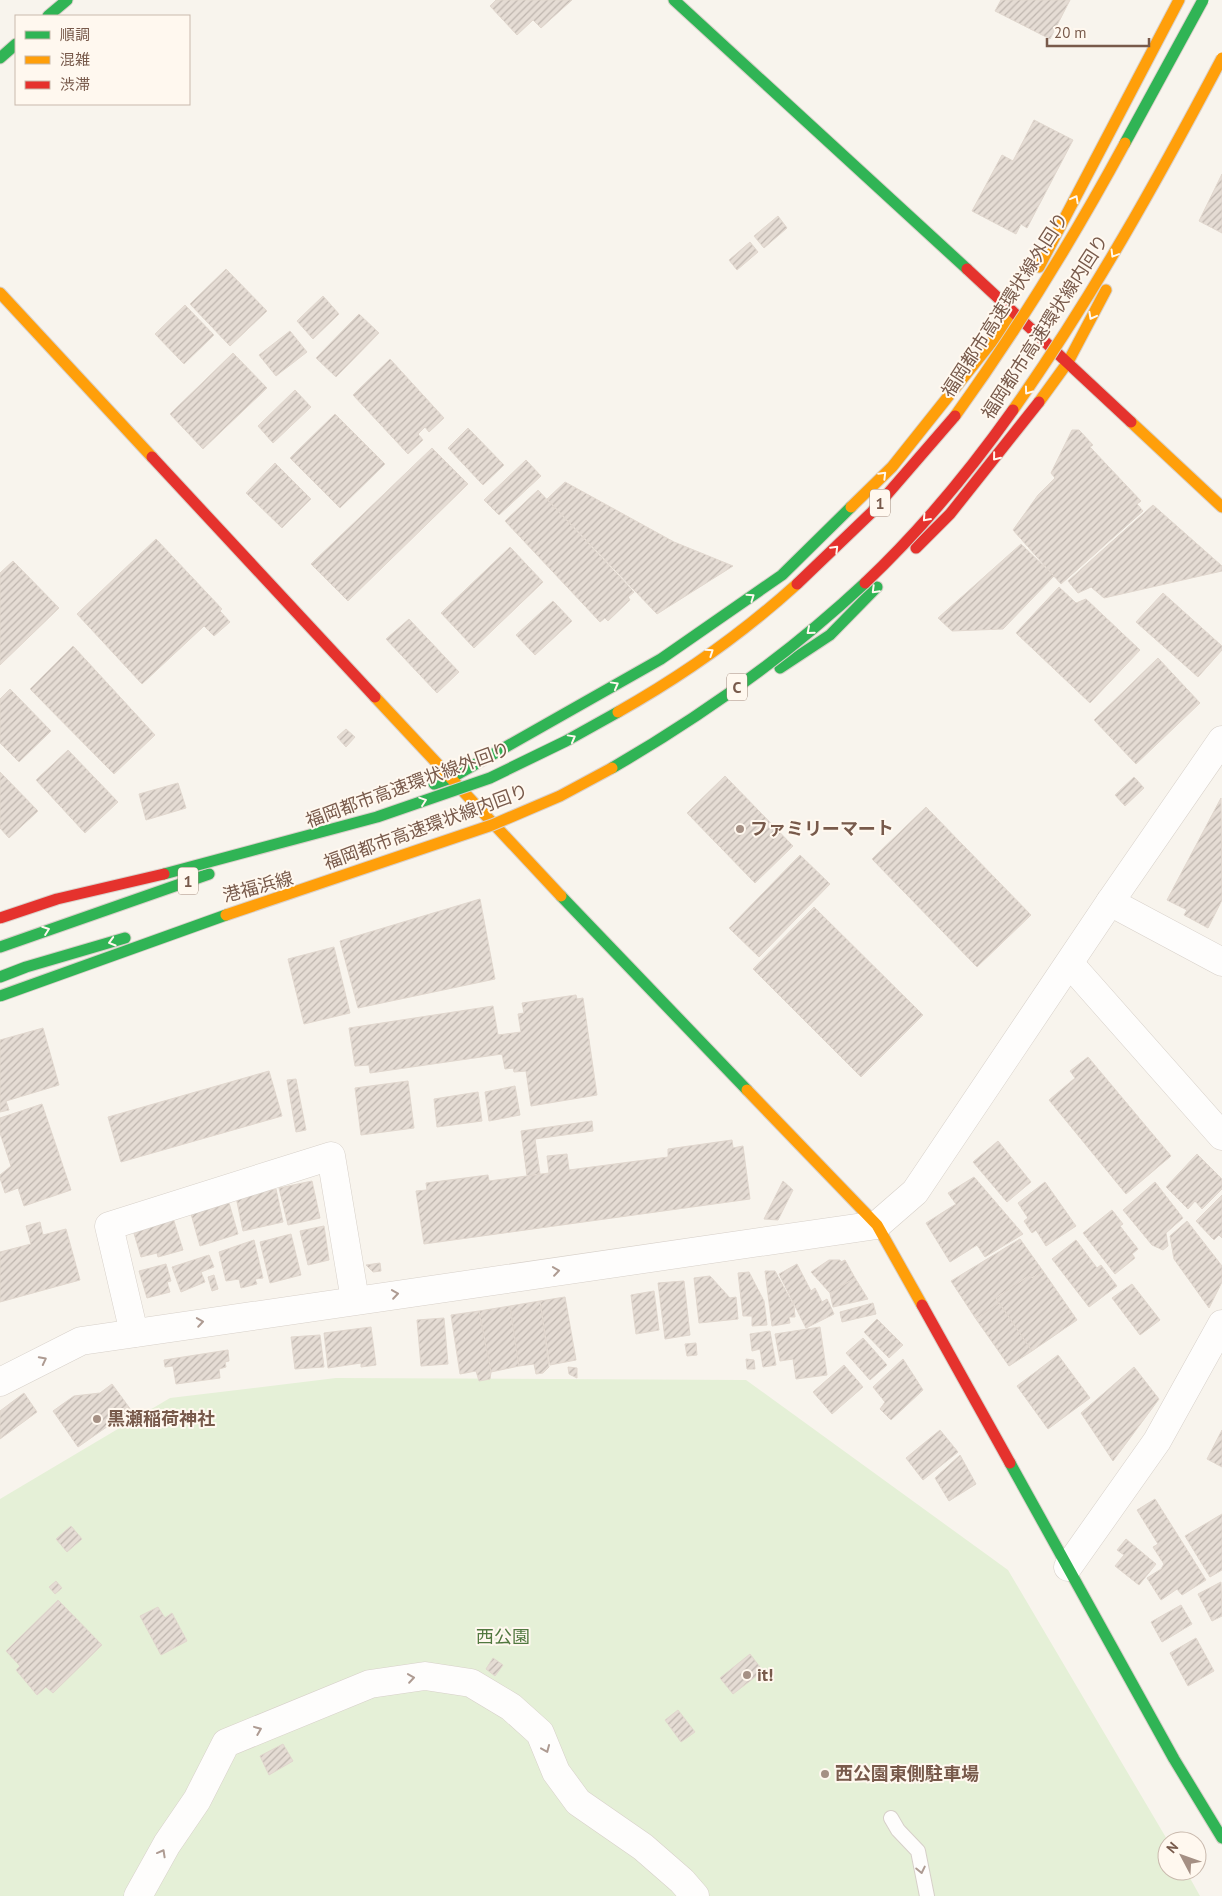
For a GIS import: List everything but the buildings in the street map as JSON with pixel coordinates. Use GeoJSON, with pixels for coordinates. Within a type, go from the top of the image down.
{"type":"FeatureCollection","features":[{"type":"Feature","properties":{"kind":"main road"},"geometry":{"type":"LineString","coordinates":[[49,15],[67,0]]}},
{"type":"Feature","properties":{"kind":"main road"},"geometry":{"type":"LineString","coordinates":[[674,0],[1015,312],[1222,507]]}},
{"type":"Feature","properties":{"kind":"main road"},"geometry":{"type":"LineString","coordinates":[[0,924],[231,852],[304,832],[451,778],[661,659],[782,575],[892,467],[1015,312],[1179,0]]}},
{"type":"Feature","properties":{"kind":"main road","name":"福岡都市高速環状線外回り"},"geometry":{"type":"LineString","coordinates":[[0,947],[490,778],[566,741],[641,699],[738,632],[777,602],[832,552],[871,513],[946,427],[996,359],[1104,182],[1203,0]]}},
{"type":"Feature","properties":{"kind":"main road"},"geometry":{"type":"LineString","coordinates":[[0,58],[15,45]]}},
{"type":"Feature","properties":{"kind":"main road","name":"福岡都市高速環状線内回り"},"geometry":{"type":"LineString","coordinates":[[0,996],[82,964],[512,817],[585,783],[670,734],[747,681],[805,636],[857,590],[904,543],[987,446],[1034,383],[1097,282],[1145,202],[1222,58]]}},
{"type":"Feature","properties":{"kind":"main road","name":"港福浜線"},"geometry":{"type":"LineString","coordinates":[[0,977],[26,967],[135,935],[321,888],[407,853],[492,824],[598,775],[698,723],[830,635],[950,514],[1036,406],[1068,362],[1222,72]]}},
{"type":"Feature","properties":{"kind":"main road"},"geometry":{"type":"LineString","coordinates":[[0,293],[492,824],[877,1225],[1174,1759],[1222,1838]]}},
{"type":"Feature","properties":{"kind":"main road"},"geometry":{"type":"LineString","coordinates":[[0,918],[56,899],[194,867],[377,817]]}},
{"type":"Feature","properties":{"kind":"street"},"geometry":{"type":"LineString","coordinates":[[0,1382],[81,1341],[877,1225],[915,1192],[1110,902],[1218,755]]}},
{"type":"Feature","properties":{"kind":"street"},"geometry":{"type":"LineString","coordinates":[[1110,902],[1222,962]]}},
{"type":"Feature","properties":{"kind":"street"},"geometry":{"type":"LineString","coordinates":[[1070,964],[1222,1136]]}},
{"type":"Feature","properties":{"kind":"street"},"geometry":{"type":"LineString","coordinates":[[134,1333],[109,1226],[331,1156],[354,1300]]}},
{"type":"Feature","properties":{"kind":"street"},"geometry":{"type":"LineString","coordinates":[[1068,1567],[1156,1441],[1222,1324]]}},
{"type":"Feature","properties":{"kind":"street"},"geometry":{"type":"LineString","coordinates":[[138,1896],[167,1844],[197,1800],[226,1743],[370,1684],[425,1676],[471,1683],[510,1707],[540,1733],[556,1772],[578,1802],[643,1847],[682,1881],[695,1896]]}},
{"type":"Feature","properties":{"kind":"lane"},"geometry":{"type":"LineString","coordinates":[[891,1818],[898,1830],[918,1851],[927,1896]]}},
{"type":"Feature","properties":{"kind":"green space","name":"西公園"},"geometry":{"type":"Polygon","coordinates":[[[336,1378],[746,1380],[1008,1570],[1162,1831],[1157,1831],[1157,1881],[1192,1881],[1200,1896],[0,1896],[0,1499],[170,1398],[336,1378]]]}},
{"type":"Feature","properties":{"kind":"traffic: fast"},"geometry":{"type":"LineString","coordinates":[[49,15],[67,0]]}},
{"type":"Feature","properties":{"kind":"traffic: fast"},"geometry":{"type":"LineString","coordinates":[[674,0],[967,269]]}},
{"type":"Feature","properties":{"kind":"traffic: fast"},"geometry":{"type":"LineString","coordinates":[[1125,143],[1203,0]]}},
{"type":"Feature","properties":{"kind":"traffic: fast"},"geometry":{"type":"LineString","coordinates":[[0,58],[15,45]]}},
{"type":"Feature","properties":{"kind":"traffic: fast"},"geometry":{"type":"LineString","coordinates":[[434,784],[451,778],[661,659],[782,575],[851,507]]}},
{"type":"Feature","properties":{"kind":"traffic: fast"},"geometry":{"type":"LineString","coordinates":[[612,768],[679,727],[744,683],[806,635],[865,583]]}},
{"type":"Feature","properties":{"kind":"traffic: fast"},"geometry":{"type":"LineString","coordinates":[[780,668],[830,635],[877,587]]}},
{"type":"Feature","properties":{"kind":"traffic: fast"},"geometry":{"type":"LineString","coordinates":[[164,874],[377,817],[490,778],[566,741],[618,712]]}},
{"type":"Feature","properties":{"kind":"traffic: fast"},"geometry":{"type":"LineString","coordinates":[[0,947],[209,874]]}},
{"type":"Feature","properties":{"kind":"traffic: fast"},"geometry":{"type":"LineString","coordinates":[[561,896],[747,1090]]}},
{"type":"Feature","properties":{"kind":"traffic: fast"},"geometry":{"type":"LineString","coordinates":[[0,996],[226,915]]}},
{"type":"Feature","properties":{"kind":"traffic: fast"},"geometry":{"type":"LineString","coordinates":[[0,977],[26,967],[125,938]]}},
{"type":"Feature","properties":{"kind":"traffic: fast"},"geometry":{"type":"LineString","coordinates":[[1010,1463],[1174,1759],[1222,1838]]}},
{"type":"Feature","properties":{"kind":"traffic: slow"},"geometry":{"type":"LineString","coordinates":[[1039,267],[1179,0]]}},
{"type":"Feature","properties":{"kind":"traffic: slow"},"geometry":{"type":"LineString","coordinates":[[1013,410],[1097,281],[1222,58]]}},
{"type":"Feature","properties":{"kind":"traffic: slow"},"geometry":{"type":"LineString","coordinates":[[955,416],[1001,350],[1044,282],[1086,213],[1125,143]]}},
{"type":"Feature","properties":{"kind":"traffic: slow"},"geometry":{"type":"LineString","coordinates":[[1039,402],[1068,362],[1106,290]]}},
{"type":"Feature","properties":{"kind":"traffic: slow"},"geometry":{"type":"LineString","coordinates":[[0,293],[152,457]]}},
{"type":"Feature","properties":{"kind":"traffic: slow"},"geometry":{"type":"LineString","coordinates":[[851,507],[892,467],[1010,319]]}},
{"type":"Feature","properties":{"kind":"traffic: slow"},"geometry":{"type":"LineString","coordinates":[[1131,422],[1222,507]]}},
{"type":"Feature","properties":{"kind":"traffic: slow"},"geometry":{"type":"LineString","coordinates":[[618,712],[666,684],[712,652],[756,619],[797,584]]}},
{"type":"Feature","properties":{"kind":"traffic: slow"},"geometry":{"type":"LineString","coordinates":[[375,697],[561,896]]}},
{"type":"Feature","properties":{"kind":"traffic: slow"},"geometry":{"type":"LineString","coordinates":[[226,915],[492,825],[560,796],[612,768]]}},
{"type":"Feature","properties":{"kind":"traffic: slow"},"geometry":{"type":"LineString","coordinates":[[747,1090],[877,1225],[922,1305]]}},
{"type":"Feature","properties":{"kind":"traffic: jam"},"geometry":{"type":"LineString","coordinates":[[967,269],[1131,422]]}},
{"type":"Feature","properties":{"kind":"traffic: jam"},"geometry":{"type":"LineString","coordinates":[[916,548],[950,514],[1039,402]]}},
{"type":"Feature","properties":{"kind":"traffic: jam"},"geometry":{"type":"LineString","coordinates":[[865,583],[905,543],[943,500],[1013,410]]}},
{"type":"Feature","properties":{"kind":"traffic: jam"},"geometry":{"type":"LineString","coordinates":[[797,584],[871,513],[955,416]]}},
{"type":"Feature","properties":{"kind":"traffic: jam"},"geometry":{"type":"LineString","coordinates":[[152,457],[375,697]]}},
{"type":"Feature","properties":{"kind":"traffic: jam"},"geometry":{"type":"LineString","coordinates":[[0,918],[57,899],[164,874]]}},
{"type":"Feature","properties":{"kind":"traffic: jam"},"geometry":{"type":"LineString","coordinates":[[922,1305],[1010,1463]]}},
{"type":"Feature","properties":{"kind":"place","name":"ファミリーマート"},"geometry":{"type":"Point","coordinates":[740,829]}},
{"type":"Feature","properties":{"kind":"place","name":"黒瀬稲荷神社"},"geometry":{"type":"Point","coordinates":[97,1419]}},
{"type":"Feature","properties":{"kind":"place","name":"it!"},"geometry":{"type":"Point","coordinates":[747,1675]}},
{"type":"Feature","properties":{"kind":"place","name":"西公園東側駐車場"},"geometry":{"type":"Point","coordinates":[825,1774]}}]}
